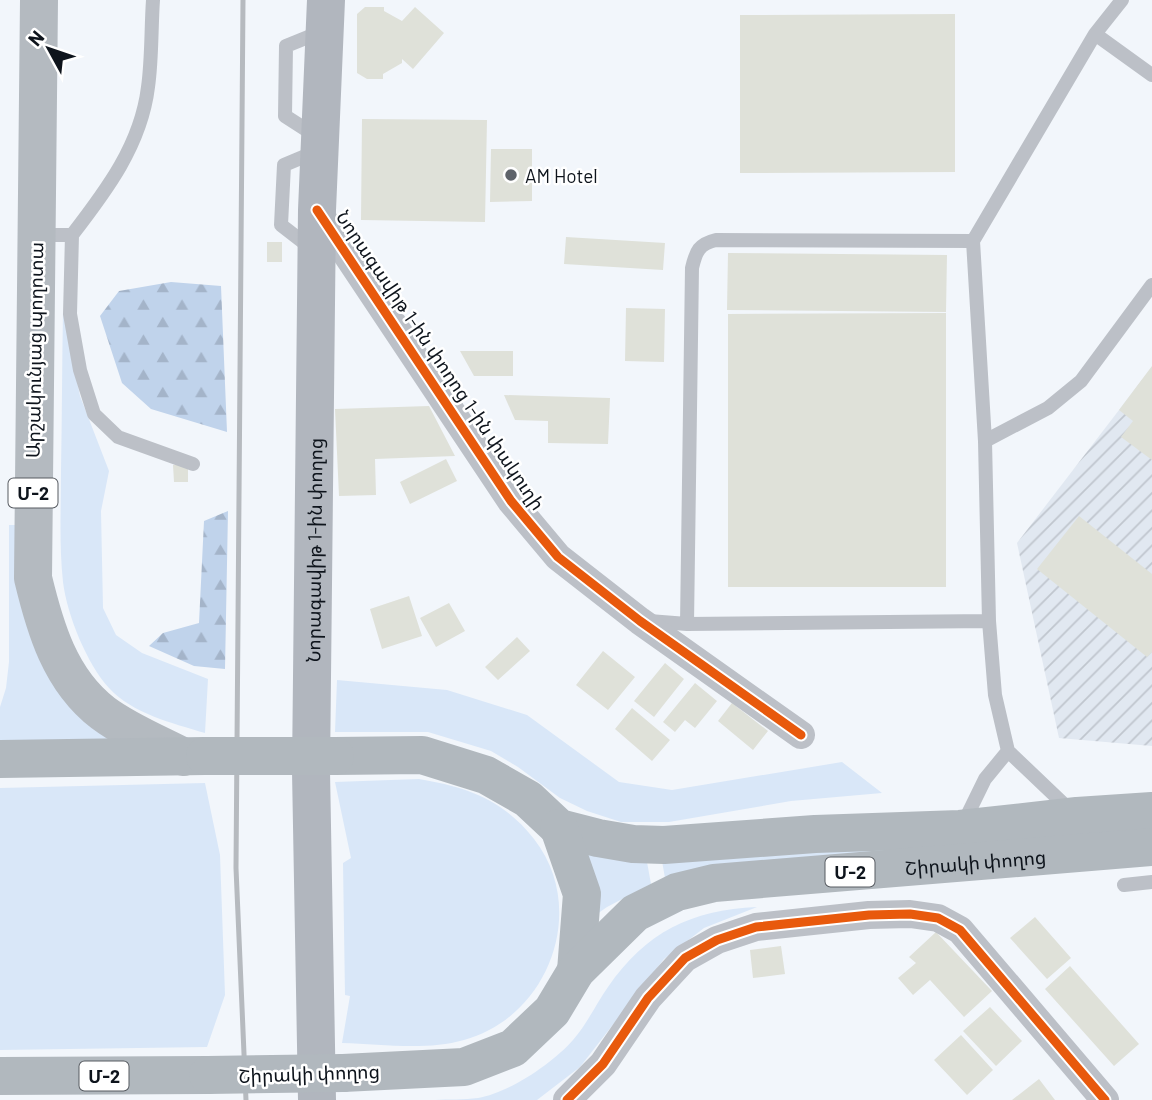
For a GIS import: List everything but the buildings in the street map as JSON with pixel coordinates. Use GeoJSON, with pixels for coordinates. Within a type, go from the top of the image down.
{"type":"FeatureCollection","features":[{"type":"Feature","properties":{"kind":"highway","name":"Շիրակի փողոց"},"geometry":{"type":"LineString","coordinates":[[0,759],[422,755],[486,775],[528,799],[559,828],[582,894],[576,971]]}},
{"type":"Feature","properties":{"kind":"highway","name":"Շիրակի փողոց"},"geometry":{"type":"LineString","coordinates":[[559,828],[633,844],[664,845],[815,834],[960,829],[1152,811]]}},
{"type":"Feature","properties":{"kind":"highway","name":"Շիրակի փողոց"},"geometry":{"type":"LineString","coordinates":[[0,1076],[343,1073],[464,1067],[513,1048],[552,1011],[576,971],[635,913],[677,892],[714,883],[1152,846]]}},
{"type":"Feature","properties":{"kind":"main road","name":"Արշակունյաց պողոտա"},"geometry":{"type":"LineString","coordinates":[[39,0],[53,235],[33,578],[43,622],[64,668],[102,713],[194,757]]}},
{"type":"Feature","properties":{"kind":"main road","name":"Նորագավիթ 1-ին փողոց"},"geometry":{"type":"LineString","coordinates":[[317,1100],[311,771],[317,210],[325,15]]}},
{"type":"Feature","properties":{"kind":"street","name":"Նորագավիթ 1-ին փողոց 1-ին փակուղի"},"geometry":{"type":"LineString","coordinates":[[317,210],[511,501],[558,557],[640,621],[801,735]]}},
{"type":"Feature","properties":{"kind":"street"},"geometry":{"type":"LineString","coordinates":[[567,1100],[603,1064],[648,998],[685,958],[717,940],[756,927],[869,915],[910,914],[938,918],[960,930],[1105,1100]]}},
{"type":"Feature","properties":{"kind":"lane"},"geometry":{"type":"LineString","coordinates":[[153,0],[148,89],[134,138],[110,186],[53,235],[80,370],[94,414],[118,437],[193,464]]}},
{"type":"Feature","properties":{"kind":"lane"},"geometry":{"type":"LineString","coordinates":[[1077,816],[1008,751],[995,695],[989,621],[985,441],[973,241],[1095,34],[1122,0]]}},
{"type":"Feature","properties":{"kind":"lane"},"geometry":{"type":"LineString","coordinates":[[1095,34],[1152,75]]}},
{"type":"Feature","properties":{"kind":"lane"},"geometry":{"type":"LineString","coordinates":[[317,252],[281,225],[284,165],[320,144]]}},
{"type":"Feature","properties":{"kind":"lane"},"geometry":{"type":"LineString","coordinates":[[687,624],[692,268],[696,250],[705,243],[716,240],[973,241]]}},
{"type":"Feature","properties":{"kind":"lane"},"geometry":{"type":"LineString","coordinates":[[985,441],[1048,408],[1081,380],[1152,285]]}},
{"type":"Feature","properties":{"kind":"lane"},"geometry":{"type":"LineString","coordinates":[[640,621],[687,624],[989,621]]}},
{"type":"Feature","properties":{"kind":"lane"},"geometry":{"type":"LineString","coordinates":[[960,829],[985,779],[1008,751]]}},
{"type":"Feature","properties":{"kind":"lane"},"geometry":{"type":"LineString","coordinates":[[1124,885],[1152,883]]}},
{"type":"Feature","properties":{"kind":"shaded area"},"geometry":{"type":"Polygon","coordinates":[[[63,311],[80,396],[109,471],[101,511],[103,608],[116,635],[142,653],[208,679],[205,733],[154,717],[119,697],[93,666],[74,624],[65,595],[61,555],[63,311]]]}},
{"type":"Feature","properties":{"kind":"shaded area"},"geometry":{"type":"Polygon","coordinates":[[[1152,367],[1152,746],[1059,738],[1017,543],[1152,367]]]}},
{"type":"Feature","properties":{"kind":"shaded area"},"geometry":{"type":"Polygon","coordinates":[[[9,525],[17,525],[111,740],[0,743],[0,707],[6,688],[9,662],[9,525]]]}},
{"type":"Feature","properties":{"kind":"shaded area"},"geometry":{"type":"Polygon","coordinates":[[[337,680],[447,690],[527,715],[619,782],[672,790],[842,762],[882,793],[791,801],[669,822],[621,822],[587,811],[560,798],[491,751],[428,732],[335,732],[337,680]]]}},
{"type":"Feature","properties":{"kind":"shaded area"},"geometry":{"type":"Polygon","coordinates":[[[419,779],[452,786],[482,797],[510,814],[534,839],[550,867],[558,897],[558,927],[552,957],[538,985],[519,1009],[494,1028],[464,1040],[434,1045],[342,1043],[350,996],[345,995],[343,863],[351,858],[335,782],[419,779]]]}},
{"type":"Feature","properties":{"kind":"shaded area"},"geometry":{"type":"Polygon","coordinates":[[[205,783],[220,855],[225,995],[207,1047],[0,1050],[0,788],[205,783]]]}},
{"type":"Feature","properties":{"kind":"shaded area"},"geometry":{"type":"Polygon","coordinates":[[[948,844],[665,878],[662,861],[948,844]]]}},
{"type":"Feature","properties":{"kind":"shaded area"},"geometry":{"type":"Polygon","coordinates":[[[576,848],[647,862],[651,884],[607,907],[587,921],[576,848]]]}},
{"type":"Feature","properties":{"kind":"shaded area"},"geometry":{"type":"Polygon","coordinates":[[[757,907],[704,928],[664,959],[580,1067],[537,1100],[435,1100],[473,1099],[490,1095],[530,1076],[573,1040],[623,968],[654,938],[691,919],[733,909],[757,907]]]}},
{"type":"Feature","properties":{"kind":"green space"},"geometry":{"type":"Polygon","coordinates":[[[171,282],[221,286],[227,432],[151,409],[122,383],[100,316],[119,291],[171,282]]]}},
{"type":"Feature","properties":{"kind":"green space"},"geometry":{"type":"Polygon","coordinates":[[[228,511],[225,669],[194,666],[149,646],[163,633],[199,623],[204,521],[228,511]]]}},
{"type":"Feature","properties":{"kind":"railway"},"geometry":{"type":"LineString","coordinates":[[243,0],[236,868],[246,1100]]}},
{"type":"Feature","properties":{"kind":"cycle path"},"geometry":{"type":"LineString","coordinates":[[317,210],[511,501],[558,557],[640,621],[801,735]]}},
{"type":"Feature","properties":{"kind":"cycle path"},"geometry":{"type":"LineString","coordinates":[[567,1100],[603,1064],[648,998],[685,958],[717,940],[756,927],[869,915],[910,914],[938,918],[960,930],[1105,1100]]}},
{"type":"Feature","properties":{"kind":"place","name":"AM Hotel"},"geometry":{"type":"Point","coordinates":[511,175]}}]}
